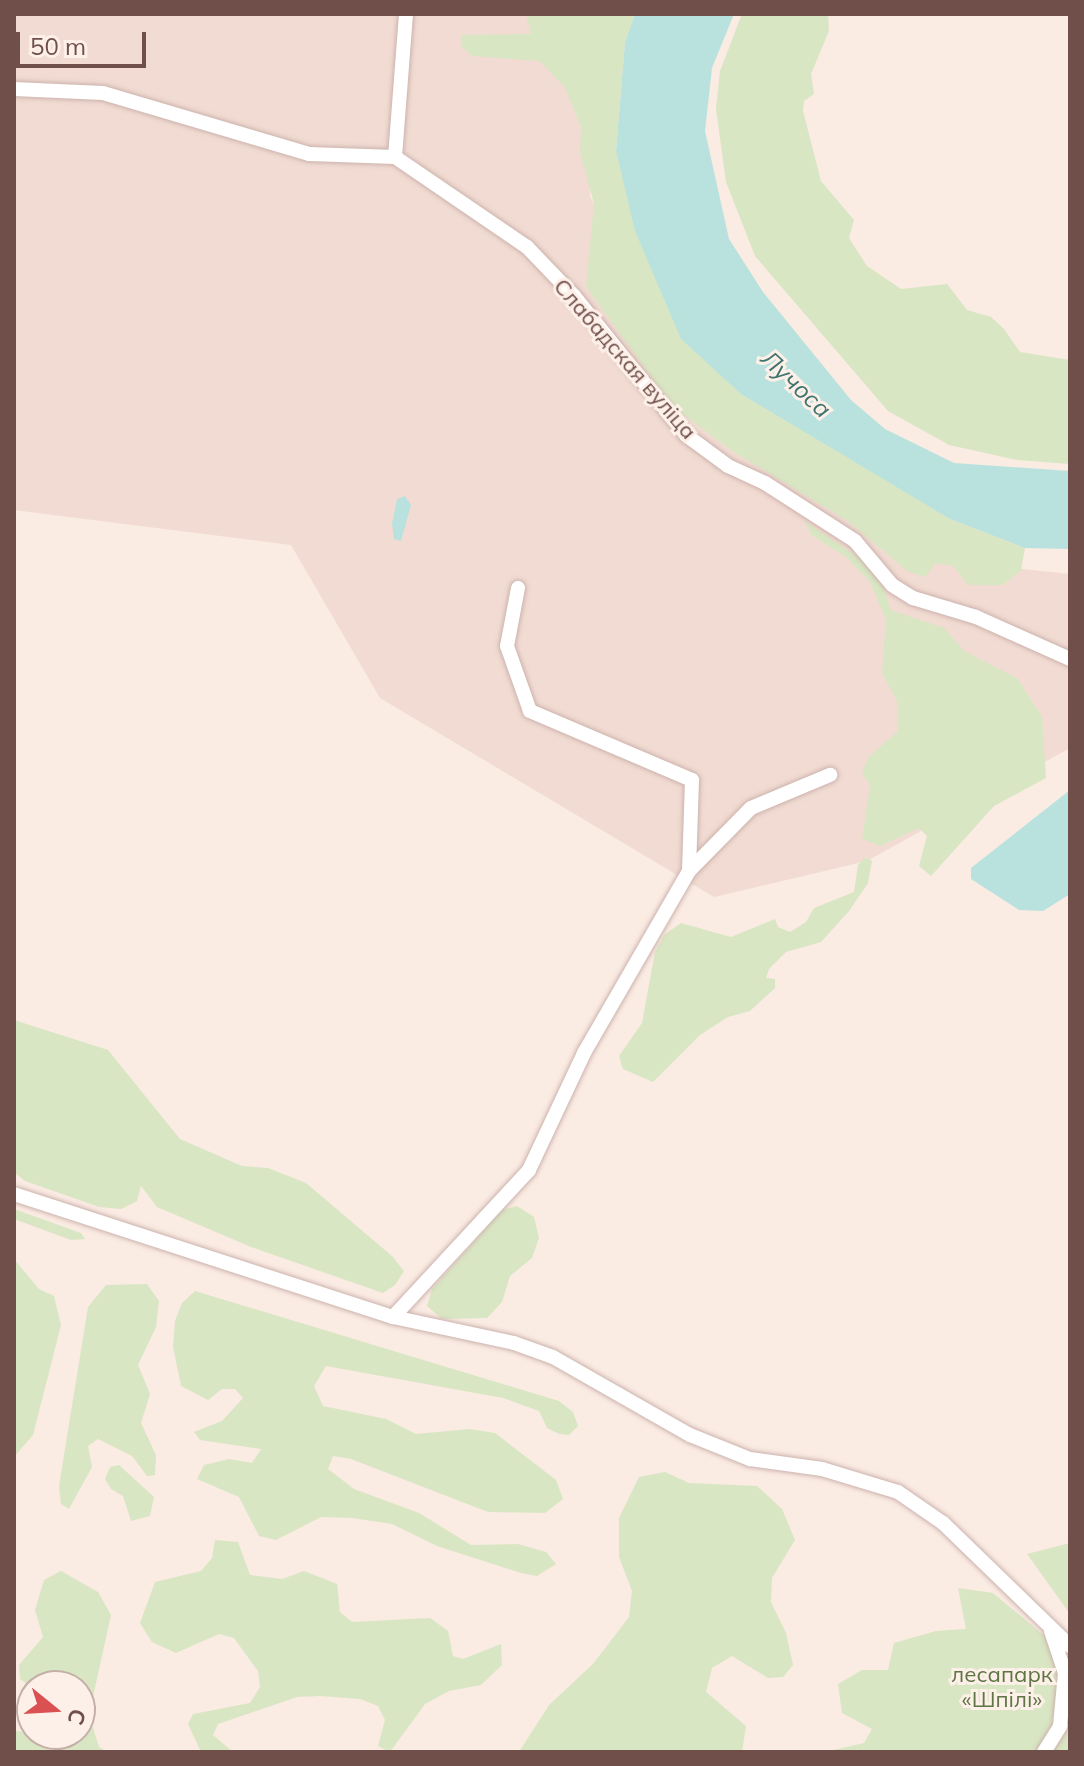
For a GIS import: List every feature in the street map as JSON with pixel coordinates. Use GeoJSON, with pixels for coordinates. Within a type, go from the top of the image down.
{"type":"FeatureCollection","features":[{"type":"Feature","properties":{"kind":"street"},"geometry":{"type":"LineString","coordinates":[[14,89],[103,93],[309,154],[395,157],[406,14]]}},
{"type":"Feature","properties":{"kind":"street","name":"Слабадская вуліца"},"geometry":{"type":"LineString","coordinates":[[395,157],[527,247],[574,296],[686,435],[728,466],[765,483],[855,541],[892,585],[913,598],[976,617],[1070,659]]}},
{"type":"Feature","properties":{"kind":"street"},"geometry":{"type":"LineString","coordinates":[[518,588],[507,646],[530,711],[692,780],[689,871]]}},
{"type":"Feature","properties":{"kind":"street"},"geometry":{"type":"LineString","coordinates":[[393,1317],[529,1170],[584,1053],[689,871],[751,808],[830,775]]}},
{"type":"Feature","properties":{"kind":"street"},"geometry":{"type":"LineString","coordinates":[[14,1194],[393,1317],[514,1343],[553,1357],[690,1435],[750,1459],[822,1469],[898,1492],[943,1523],[1070,1646]]}},
{"type":"Feature","properties":{"kind":"street"},"geometry":{"type":"LineString","coordinates":[[1044,1752],[1060,1726],[1065,1673],[1051,1630]]}},
{"type":"Feature","properties":{"kind":"shaded area"},"geometry":{"type":"Polygon","coordinates":[[[14,14],[583,14],[590,196],[669,360],[987,565],[1070,574],[1070,748],[867,861],[714,897],[380,698],[291,545],[14,510],[14,14]]]}},
{"type":"Feature","properties":{"kind":"green space"},"geometry":{"type":"Polygon","coordinates":[[[526,14],[635,14],[625,42],[616,151],[950,519],[1025,548],[1021,570],[1003,585],[968,585],[953,566],[936,563],[925,577],[907,571],[848,521],[732,451],[673,407],[586,287],[594,204],[580,153],[581,127],[565,88],[540,61],[472,56],[462,47],[461,35],[531,34],[526,14]]]}},
{"type":"Feature","properties":{"kind":"green space"},"geometry":{"type":"Polygon","coordinates":[[[742,14],[828,14],[829,31],[811,74],[814,94],[804,101],[803,111],[821,181],[854,220],[849,238],[867,266],[901,289],[947,284],[967,310],[991,317],[1004,329],[1020,352],[1070,360],[1070,464],[1017,460],[949,445],[888,411],[755,256],[726,182],[716,109],[720,71],[742,14]]]}},
{"type":"Feature","properties":{"kind":"green space"},"geometry":{"type":"Polygon","coordinates":[[[805,521],[861,559],[883,587],[891,610],[944,628],[964,651],[1017,678],[1042,716],[1046,778],[994,806],[931,876],[919,866],[927,836],[919,828],[880,846],[862,839],[870,785],[862,773],[869,757],[898,731],[897,701],[882,673],[886,620],[870,582],[846,557],[811,535],[805,521]]]}},
{"type":"Feature","properties":{"kind":"green space"},"geometry":{"type":"Polygon","coordinates":[[[866,857],[872,861],[868,883],[849,911],[821,942],[786,952],[769,969],[766,978],[775,979],[775,988],[750,1011],[728,1017],[700,1035],[653,1082],[623,1069],[619,1056],[642,1023],[655,952],[664,935],[681,923],[731,937],[775,919],[778,927],[790,932],[806,922],[814,908],[854,892],[858,865],[866,857]]]}},
{"type":"Feature","properties":{"kind":"green space"},"geometry":{"type":"Polygon","coordinates":[[[14,1020],[108,1050],[180,1139],[242,1166],[268,1168],[306,1183],[392,1256],[404,1271],[395,1285],[383,1293],[251,1247],[157,1207],[141,1186],[137,1201],[121,1209],[99,1207],[25,1181],[14,1172],[14,1020]]]}},
{"type":"Feature","properties":{"kind":"green space"},"geometry":{"type":"Polygon","coordinates":[[[517,1206],[534,1217],[539,1238],[532,1258],[510,1276],[502,1302],[487,1318],[442,1319],[427,1306],[432,1289],[502,1210],[517,1206]]]}},
{"type":"Feature","properties":{"kind":"green space"},"geometry":{"type":"Polygon","coordinates":[[[14,1209],[81,1233],[85,1239],[71,1240],[14,1219],[14,1209]]]}},
{"type":"Feature","properties":{"kind":"green space"},"geometry":{"type":"Polygon","coordinates":[[[14,1259],[39,1289],[54,1296],[61,1325],[33,1435],[14,1457],[14,1259]]]}},
{"type":"Feature","properties":{"kind":"green space"},"geometry":{"type":"Polygon","coordinates":[[[147,1284],[159,1301],[156,1327],[138,1365],[150,1394],[141,1423],[156,1455],[155,1475],[147,1476],[132,1456],[98,1439],[88,1446],[92,1467],[69,1509],[61,1504],[59,1486],[88,1307],[106,1285],[147,1284]]]}},
{"type":"Feature","properties":{"kind":"green space"},"geometry":{"type":"Polygon","coordinates":[[[195,1291],[559,1401],[573,1412],[578,1426],[569,1435],[547,1428],[539,1411],[503,1398],[326,1366],[314,1386],[323,1406],[386,1419],[416,1434],[469,1429],[495,1433],[556,1480],[563,1499],[545,1513],[488,1512],[351,1459],[333,1456],[328,1469],[354,1489],[419,1513],[471,1545],[518,1544],[546,1552],[556,1564],[537,1576],[521,1573],[437,1546],[392,1524],[352,1518],[321,1517],[276,1540],[259,1536],[239,1497],[197,1479],[204,1465],[229,1459],[252,1463],[261,1449],[200,1440],[194,1432],[222,1421],[243,1398],[235,1389],[222,1389],[208,1400],[181,1386],[173,1347],[175,1321],[182,1303],[195,1291]]]}},
{"type":"Feature","properties":{"kind":"green space"},"geometry":{"type":"Polygon","coordinates":[[[119,1465],[154,1497],[150,1516],[131,1521],[123,1496],[111,1489],[105,1479],[110,1467],[119,1465]]]}},
{"type":"Feature","properties":{"kind":"green space"},"geometry":{"type":"Polygon","coordinates":[[[665,1472],[689,1483],[757,1486],[782,1509],[795,1540],[772,1578],[771,1602],[786,1633],[793,1665],[783,1677],[768,1678],[732,1656],[712,1668],[706,1692],[746,1726],[742,1752],[519,1752],[549,1705],[593,1664],[629,1617],[632,1591],[619,1557],[619,1518],[639,1477],[665,1472]]]}},
{"type":"Feature","properties":{"kind":"green space"},"geometry":{"type":"Polygon","coordinates":[[[215,1540],[238,1542],[250,1575],[282,1579],[304,1571],[337,1584],[340,1612],[352,1622],[430,1618],[448,1631],[453,1656],[463,1659],[501,1644],[502,1665],[481,1685],[449,1691],[425,1704],[390,1752],[378,1746],[385,1720],[378,1706],[360,1699],[320,1696],[297,1697],[218,1724],[213,1735],[233,1752],[201,1752],[188,1724],[193,1714],[250,1703],[260,1687],[258,1671],[234,1638],[219,1634],[176,1653],[152,1642],[140,1623],[155,1582],[201,1571],[212,1558],[215,1540]]]}},
{"type":"Feature","properties":{"kind":"green space"},"geometry":{"type":"Polygon","coordinates":[[[1070,1543],[1070,1614],[1027,1554],[1070,1543]]]}},
{"type":"Feature","properties":{"kind":"green space"},"geometry":{"type":"Polygon","coordinates":[[[61,1571],[98,1592],[111,1615],[96,1683],[96,1670],[19,1670],[19,1665],[43,1637],[35,1610],[44,1580],[61,1571]]]}},
{"type":"Feature","properties":{"kind":"green space","name":"лесапарк «Шпілі»"},"geometry":{"type":"Polygon","coordinates":[[[958,1588],[993,1593],[1070,1657],[1070,1752],[825,1752],[864,1743],[872,1729],[842,1713],[838,1684],[862,1670],[888,1670],[894,1643],[936,1631],[966,1629],[958,1588]]]}},
{"type":"Feature","properties":{"kind":"green space"},"geometry":{"type":"Polygon","coordinates":[[[14,1731],[16,1750],[96,1750],[96,1737],[99,1747],[107,1752],[14,1752],[14,1731]]]}},
{"type":"Feature","properties":{"kind":"water","name":"Лучоса"},"geometry":{"type":"Polygon","coordinates":[[[635,14],[734,14],[712,68],[705,131],[729,239],[763,292],[851,400],[885,429],[954,463],[1070,471],[1070,549],[1025,548],[950,519],[741,394],[681,339],[635,231],[616,151],[625,42],[635,14]]]}},
{"type":"Feature","properties":{"kind":"water"},"geometry":{"type":"Polygon","coordinates":[[[405,496],[411,505],[401,541],[394,539],[392,524],[397,499],[405,496]]]}},
{"type":"Feature","properties":{"kind":"water"},"geometry":{"type":"Polygon","coordinates":[[[1070,790],[1070,894],[1043,911],[1019,910],[971,879],[971,868],[1070,790]]]}}]}
